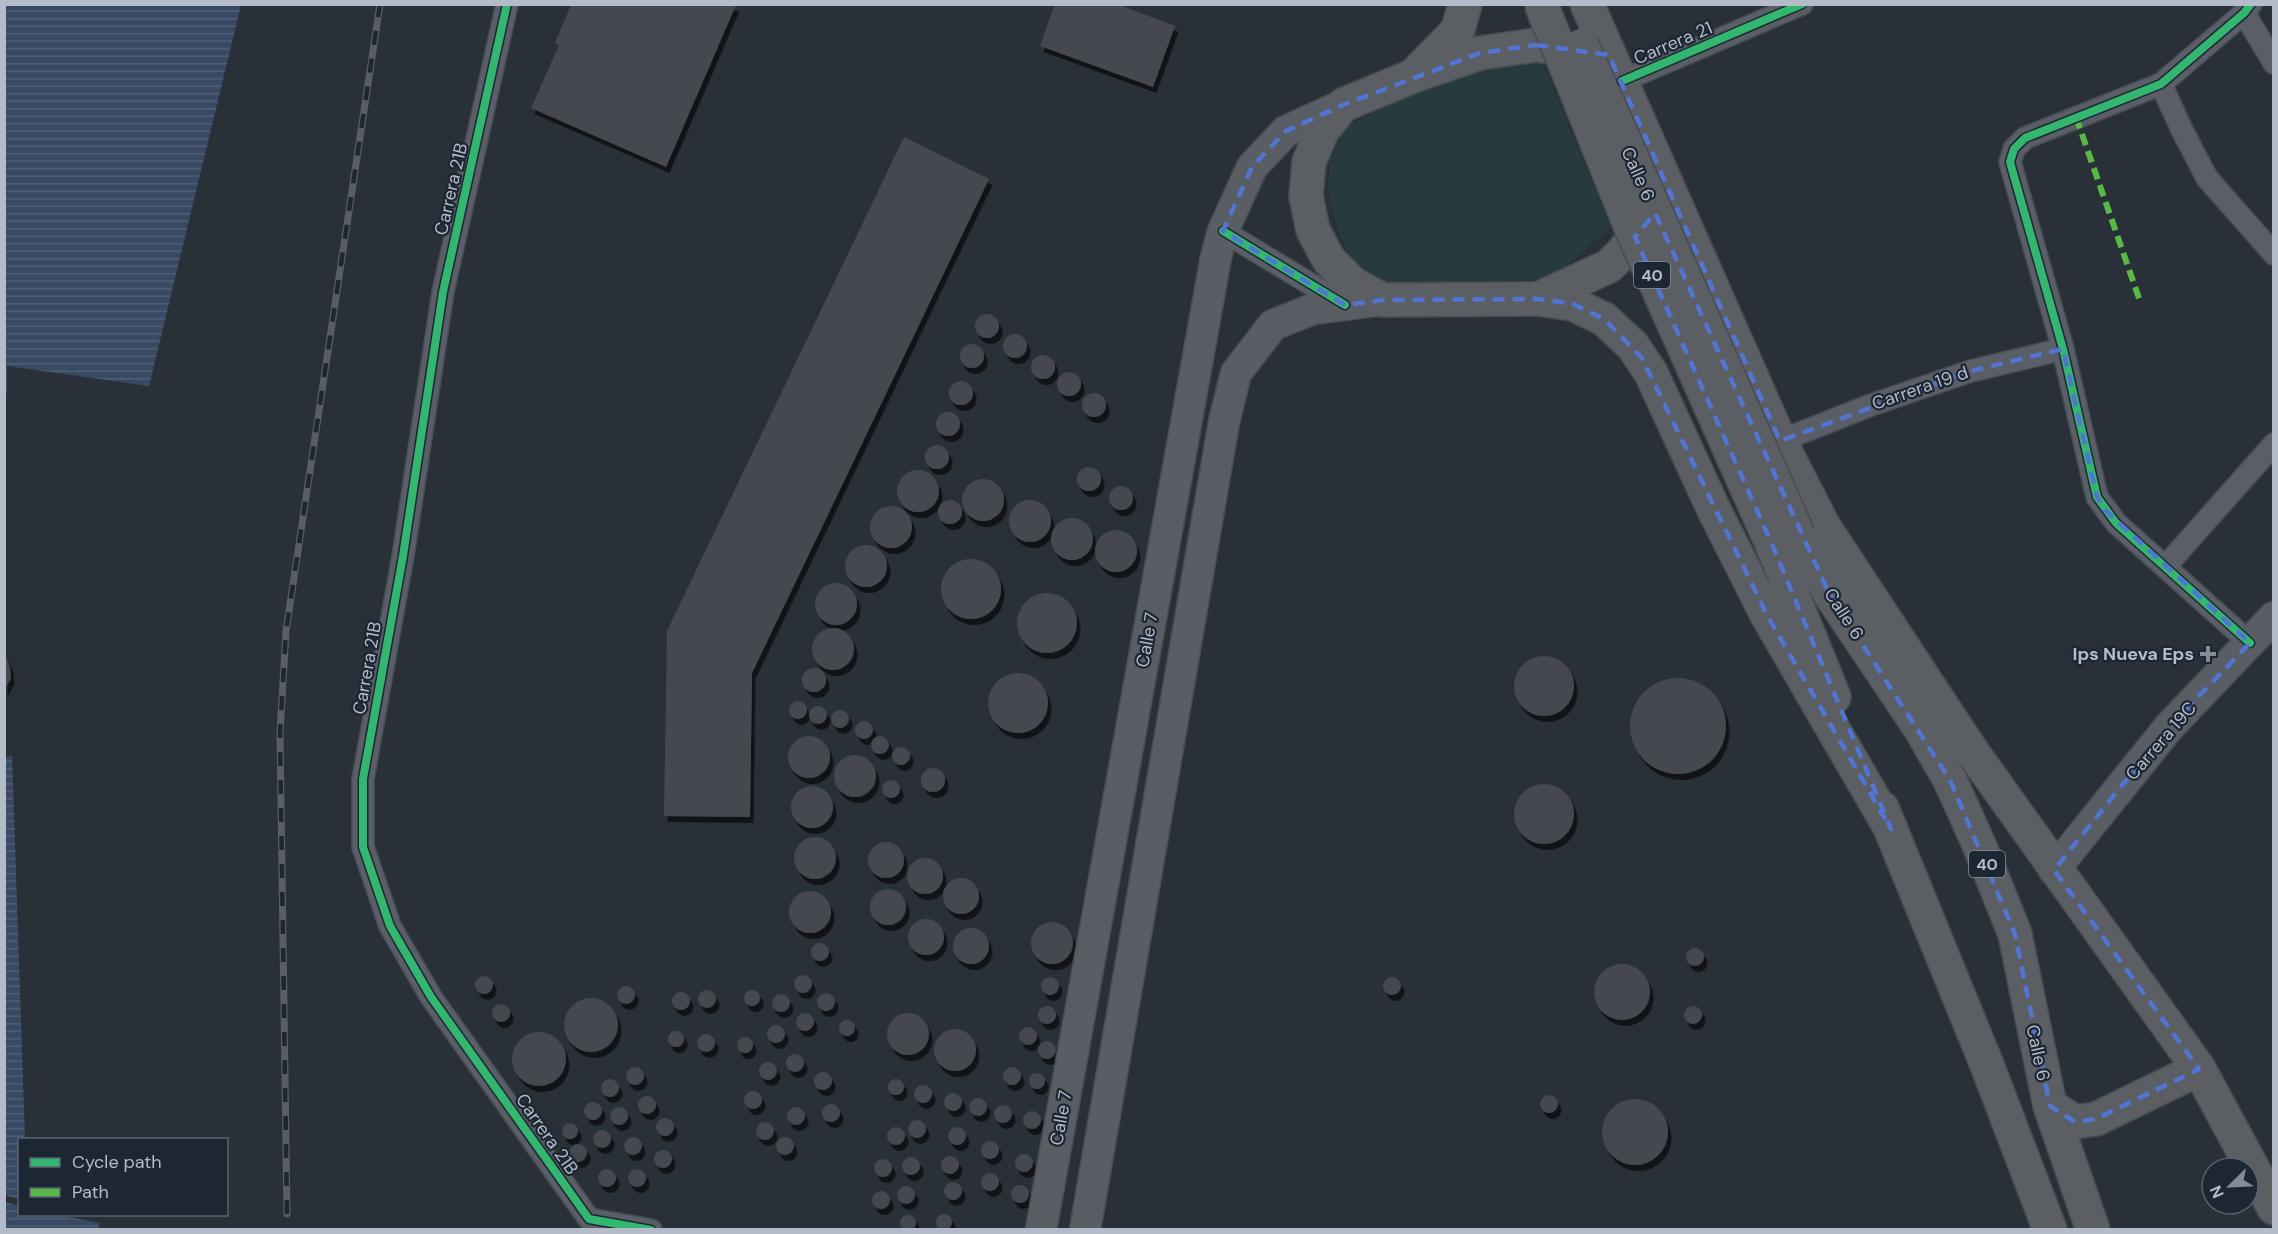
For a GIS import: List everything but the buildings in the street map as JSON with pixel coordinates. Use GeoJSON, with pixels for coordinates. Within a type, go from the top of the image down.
{"type":"FeatureCollection","features":[{"type":"Feature","properties":{"kind":"highway"},"geometry":{"type":"LineString","coordinates":[[1413,76],[1458,30],[1465,4]]}},
{"type":"Feature","properties":{"kind":"highway","name":"Calle 6"},"geometry":{"type":"LineString","coordinates":[[1541,4],[1632,230],[1785,538],[1828,591],[1920,728],[1950,780],[2015,934],[2050,1106],[2093,1230]]}},
{"type":"Feature","properties":{"kind":"highway","name":"Calle 6"},"geometry":{"type":"LineString","coordinates":[[1565,4],[1785,538],[1852,743],[1891,829],[1987,1065],[2050,1230]]}},
{"type":"Feature","properties":{"kind":"highway"},"geometry":{"type":"LineString","coordinates":[[1587,4],[1780,441],[1824,527],[1971,750],[2199,1070],[2274,1208]]}},
{"type":"Feature","properties":{"kind":"highway"},"geometry":{"type":"LineString","coordinates":[[1615,68],[1536,45],[1517,47],[1480,53],[1413,76],[1343,105],[1322,131],[1309,162],[1306,196],[1313,230],[1329,260],[1353,284],[1383,300],[1538,299],[1573,304],[1604,319],[1633,346],[1651,373],[1713,508],[1767,615],[1891,829]]}},
{"type":"Feature","properties":{"kind":"highway"},"geometry":{"type":"LineString","coordinates":[[1538,299],[1609,266],[1670,195]]}},
{"type":"Feature","properties":{"kind":"highway"},"geometry":{"type":"LineString","coordinates":[[1971,750],[2001,856],[2015,934]]}},
{"type":"Feature","properties":{"kind":"highway"},"geometry":{"type":"LineString","coordinates":[[2050,1106],[2075,1122],[2096,1119],[2199,1070]]}},
{"type":"Feature","properties":{"kind":"main road","name":"Calle 7"},"geometry":{"type":"LineString","coordinates":[[1041,1230],[1216,257],[1223,231],[1252,167],[1286,131],[1343,105]]}},
{"type":"Feature","properties":{"kind":"main road"},"geometry":{"type":"LineString","coordinates":[[1085,1230],[1224,422],[1236,373],[1274,325],[1313,309],[1383,300]]}},
{"type":"Feature","properties":{"kind":"main road","name":"Carrera 19C"},"geometry":{"type":"LineString","coordinates":[[2055,870],[2169,727],[2274,617]]}},
{"type":"Feature","properties":{"kind":"street","name":"Carrera 21B"},"geometry":{"type":"LineString","coordinates":[[507,4],[443,292],[403,556],[363,780],[363,847],[390,926],[431,998],[588,1225],[651,1230]]}},
{"type":"Feature","properties":{"kind":"street","name":"Carrera 21"},"geometry":{"type":"LineString","coordinates":[[1615,68],[1802,4]]}},
{"type":"Feature","properties":{"kind":"street"},"geometry":{"type":"LineString","coordinates":[[2250,643],[2116,524],[2097,497],[2063,349],[2010,162],[2014,149],[2025,138],[2161,84],[2248,9],[2274,63]]}},
{"type":"Feature","properties":{"kind":"street"},"geometry":{"type":"LineString","coordinates":[[2161,84],[2207,178],[2274,254]]}},
{"type":"Feature","properties":{"kind":"street"},"geometry":{"type":"LineString","coordinates":[[1223,231],[1345,305]]}},
{"type":"Feature","properties":{"kind":"street","name":"Carrera 19 d"},"geometry":{"type":"LineString","coordinates":[[1780,441],[1871,405],[1971,370],[2063,349]]}},
{"type":"Feature","properties":{"kind":"street"},"geometry":{"type":"LineString","coordinates":[[2165,567],[2274,444]]}},
{"type":"Feature","properties":{"kind":"highlighted area"},"geometry":{"type":"Polygon","coordinates":[[[1536,45],[1609,55],[1780,441],[1971,371],[2063,349],[2097,497],[2105,510],[2250,643],[2169,727],[2054,870],[2199,1069],[2096,1119],[2075,1122],[2050,1106],[2015,934],[1950,780],[1828,591],[1655,213],[1635,237],[1771,542],[1891,829],[1767,615],[1642,358],[1604,319],[1573,304],[1538,299],[1383,300],[1345,305],[1223,231],[1252,167],[1286,131],[1343,105],[1480,53],[1536,45]]]}},
{"type":"Feature","properties":{"kind":"green space"},"geometry":{"type":"Polygon","coordinates":[[[1541,59],[1611,227],[1551,280],[1382,284],[1350,257],[1338,230],[1328,192],[1330,160],[1345,127],[1439,80],[1491,60],[1541,59]]]}},
{"type":"Feature","properties":{"kind":"water"},"geometry":{"type":"Polygon","coordinates":[[[4,5],[241,5],[149,386],[7,366],[7,393],[5,393],[4,5]]]}},
{"type":"Feature","properties":{"kind":"water"},"geometry":{"type":"Polygon","coordinates":[[[12,755],[25,1138],[18,1138],[18,1199],[4,1195],[4,759],[12,755]]]}},
{"type":"Feature","properties":{"kind":"water"},"geometry":{"type":"Polygon","coordinates":[[[5,1202],[18,1206],[18,1216],[64,1216],[99,1223],[99,1229],[5,1229],[5,1202]]]}},
{"type":"Feature","properties":{"kind":"railway"},"geometry":{"type":"LineString","coordinates":[[287,1214],[280,733],[286,631],[380,4]]}},
{"type":"Feature","properties":{"kind":"marked path"},"geometry":{"type":"LineString","coordinates":[[2076,117],[2140,301]]}},
{"type":"Feature","properties":{"kind":"cycle path"},"geometry":{"type":"LineString","coordinates":[[507,4],[443,292],[403,556],[363,779],[363,847],[390,926],[431,997],[589,1219],[651,1230]]}},
{"type":"Feature","properties":{"kind":"cycle path"},"geometry":{"type":"LineString","coordinates":[[1622,81],[1802,4]]}},
{"type":"Feature","properties":{"kind":"cycle path"},"geometry":{"type":"LineString","coordinates":[[2250,643],[2116,523],[2097,497],[2063,349],[2010,162],[2014,149],[2025,138],[2161,84],[2244,13],[2251,4]]}},
{"type":"Feature","properties":{"kind":"cycle path"},"geometry":{"type":"LineString","coordinates":[[1223,231],[1345,305]]}},
{"type":"Feature","properties":{"kind":"place","name":"Ips Nueva Eps"},"geometry":{"type":"Point","coordinates":[2208,654]}}]}
